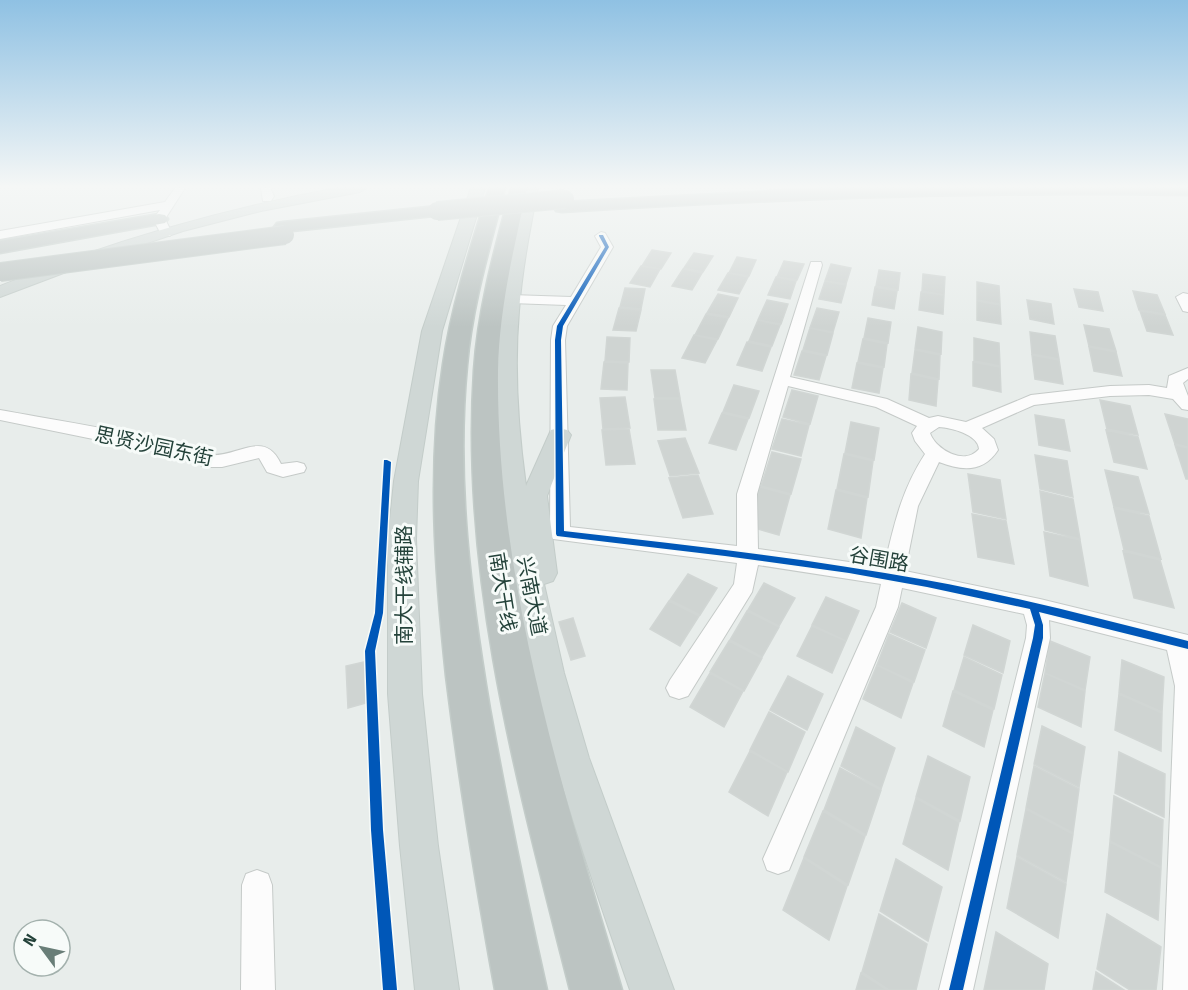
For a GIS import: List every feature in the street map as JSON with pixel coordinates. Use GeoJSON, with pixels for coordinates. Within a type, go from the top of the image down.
{"type":"FeatureCollection","features":[{"type":"Feature","properties":{"kind":"highway"},"geometry":{"type":"LineString","coordinates":[[0,247],[84,234]]}},
{"type":"Feature","properties":{"kind":"highway"},"geometry":{"type":"LineString","coordinates":[[0,264],[256,234]]}},
{"type":"Feature","properties":{"kind":"highway"},"geometry":{"type":"LineString","coordinates":[[0,272],[262,234]]}},
{"type":"Feature","properties":{"kind":"highway"},"geometry":{"type":"LineString","coordinates":[[484,234],[460,324],[452,406],[449,491],[454,578],[469,702],[499,882],[520,990]]}},
{"type":"Feature","properties":{"kind":"highway","name":"南大干线"},"geometry":{"type":"LineString","coordinates":[[508,234],[489,327],[485,430],[497,565],[519,688],[558,852],[596,990]]}},
{"type":"Feature","properties":{"kind":"main road"},"geometry":{"type":"LineString","coordinates":[[0,292],[136,234]]}},
{"type":"Feature","properties":{"kind":"main road","name":"南大干线辅路"},"geometry":{"type":"LineString","coordinates":[[437,990],[419,846],[405,694],[402,539],[406,481],[432,331],[463,234]]}},
{"type":"Feature","properties":{"kind":"main road","name":"兴南大道"},"geometry":{"type":"LineString","coordinates":[[523,234],[511,299],[506,370],[510,471],[524,560],[544,658],[562,726],[591,820],[652,990]]}},
{"type":"Feature","properties":{"kind":"main road"},"geometry":{"type":"LineString","coordinates":[[559,435],[534,496],[546,605],[591,820]]}},
{"type":"Feature","properties":{"kind":"street"},"geometry":{"type":"LineString","coordinates":[[559,435],[558,340],[560,326],[607,247],[601,236]]}},
{"type":"Feature","properties":{"kind":"street"},"geometry":{"type":"LineString","coordinates":[[679,688],[744,586],[748,573],[749,555],[746,523],[747,494],[816,265]]}},
{"type":"Feature","properties":{"kind":"street"},"geometry":{"type":"LineString","coordinates":[[511,299],[574,301]]}},
{"type":"Feature","properties":{"kind":"street"},"geometry":{"type":"LineString","coordinates":[[1183,400],[1174,386],[1175,379],[1188,373]]}},
{"type":"Feature","properties":{"kind":"street"},"geometry":{"type":"LineString","coordinates":[[782,380],[881,403],[928,424],[948,422],[969,427],[977,432],[987,445],[988,451],[984,456],[969,462],[957,461],[935,453],[922,440],[921,433],[928,424]]}},
{"type":"Feature","properties":{"kind":"street"},"geometry":{"type":"LineString","coordinates":[[969,427],[1031,400],[1110,391],[1149,390],[1183,400]]}},
{"type":"Feature","properties":{"kind":"street","name":"思贤沙园东街"},"geometry":{"type":"LineString","coordinates":[[0,416],[148,444],[207,461],[222,461],[262,451],[268,455],[274,468],[283,471],[297,468]]}},
{"type":"Feature","properties":{"kind":"street","name":"谷围路"},"geometry":{"type":"LineString","coordinates":[[559,435],[560,534],[749,555],[892,577],[1182,643]]}},
{"type":"Feature","properties":{"kind":"street"},"geometry":{"type":"LineString","coordinates":[[778,859],[887,607],[908,506],[923,471],[935,453]]}},
{"type":"Feature","properties":{"kind":"street"},"geometry":{"type":"LineString","coordinates":[[956,990],[1038,638],[1039,625],[1034,608]]}},
{"type":"Feature","properties":{"kind":"street"},"geometry":{"type":"LineString","coordinates":[[1180,990],[1188,686],[1182,643]]}},
{"type":"Feature","properties":{"kind":"street"},"geometry":{"type":"LineString","coordinates":[[257,885],[258,990]]}},
{"type":"Feature","properties":{"kind":"building"},"geometry":{"type":"Polygon","coordinates":[[[652,250],[671,253],[661,269],[642,266],[652,250]]]}},
{"type":"Feature","properties":{"kind":"building"},"geometry":{"type":"Polygon","coordinates":[[[694,253],[713,256],[703,272],[684,268],[694,253]]]}},
{"type":"Feature","properties":{"kind":"building"},"geometry":{"type":"Polygon","coordinates":[[[737,257],[756,260],[749,276],[729,273],[737,257]]]}},
{"type":"Feature","properties":{"kind":"building"},"geometry":{"type":"Polygon","coordinates":[[[784,261],[804,264],[797,280],[777,277],[784,261]]]}},
{"type":"Feature","properties":{"kind":"building"},"geometry":{"type":"Polygon","coordinates":[[[831,264],[851,268],[846,284],[825,281],[831,264]]]}},
{"type":"Feature","properties":{"kind":"building"},"geometry":{"type":"Polygon","coordinates":[[[641,266],[660,269],[650,287],[630,283],[641,266]]]}},
{"type":"Feature","properties":{"kind":"building"},"geometry":{"type":"Polygon","coordinates":[[[683,269],[702,273],[692,290],[672,286],[683,269]]]}},
{"type":"Feature","properties":{"kind":"building"},"geometry":{"type":"Polygon","coordinates":[[[879,270],[900,273],[898,290],[876,286],[879,270]]]}},
{"type":"Feature","properties":{"kind":"building"},"geometry":{"type":"Polygon","coordinates":[[[728,273],[748,277],[739,294],[718,290],[728,273]]]}},
{"type":"Feature","properties":{"kind":"building"},"geometry":{"type":"Polygon","coordinates":[[[923,274],[945,277],[944,295],[922,291],[923,274]]]}},
{"type":"Feature","properties":{"kind":"building"},"geometry":{"type":"Polygon","coordinates":[[[776,277],[796,281],[790,299],[768,295],[776,277]]]}},
{"type":"Feature","properties":{"kind":"building"},"geometry":{"type":"Polygon","coordinates":[[[825,281],[846,285],[841,303],[819,299],[825,281]]]}},
{"type":"Feature","properties":{"kind":"building"},"geometry":{"type":"Polygon","coordinates":[[[977,282],[999,286],[1000,304],[977,300],[977,282]]]}},
{"type":"Feature","properties":{"kind":"building"},"geometry":{"type":"Polygon","coordinates":[[[875,287],[897,291],[894,309],[872,305],[875,287]]]}},
{"type":"Feature","properties":{"kind":"building"},"geometry":{"type":"Polygon","coordinates":[[[625,288],[645,289],[641,309],[620,307],[625,288]]]}},
{"type":"Feature","properties":{"kind":"building"},"geometry":{"type":"Polygon","coordinates":[[[1074,289],[1098,292],[1103,311],[1079,307],[1074,289]]]}},
{"type":"Feature","properties":{"kind":"building"},"geometry":{"type":"Polygon","coordinates":[[[1133,291],[1157,295],[1165,314],[1139,310],[1133,291]]]}},
{"type":"Feature","properties":{"kind":"building"},"geometry":{"type":"Polygon","coordinates":[[[921,292],[944,295],[943,314],[919,310],[921,292]]]}},
{"type":"Feature","properties":{"kind":"building"},"geometry":{"type":"Polygon","coordinates":[[[718,294],[738,298],[729,317],[707,313],[718,294]]]}},
{"type":"Feature","properties":{"kind":"building"},"geometry":{"type":"Polygon","coordinates":[[[767,300],[788,304],[781,324],[758,320],[767,300]]]}},
{"type":"Feature","properties":{"kind":"building"},"geometry":{"type":"Polygon","coordinates":[[[1027,300],[1051,304],[1054,324],[1030,319],[1027,300]]]}},
{"type":"Feature","properties":{"kind":"building"},"geometry":{"type":"Polygon","coordinates":[[[977,301],[1000,305],[1001,324],[977,320],[977,301]]]}},
{"type":"Feature","properties":{"kind":"building"},"geometry":{"type":"Polygon","coordinates":[[[619,308],[641,310],[636,331],[613,330],[619,308]]]}},
{"type":"Feature","properties":{"kind":"building"},"geometry":{"type":"Polygon","coordinates":[[[817,308],[839,312],[833,332],[810,328],[817,308]]]}},
{"type":"Feature","properties":{"kind":"building"},"geometry":{"type":"Polygon","coordinates":[[[1140,311],[1165,315],[1173,335],[1147,331],[1140,311]]]}},
{"type":"Feature","properties":{"kind":"building"},"geometry":{"type":"Polygon","coordinates":[[[706,314],[728,318],[718,339],[695,335],[706,314]]]}},
{"type":"Feature","properties":{"kind":"building"},"geometry":{"type":"Polygon","coordinates":[[[868,318],[891,322],[888,343],[864,338],[868,318]]]}},
{"type":"Feature","properties":{"kind":"building"},"geometry":{"type":"Polygon","coordinates":[[[758,320],[780,325],[772,346],[749,341],[758,320]]]}},
{"type":"Feature","properties":{"kind":"building"},"geometry":{"type":"Polygon","coordinates":[[[1084,325],[1109,329],[1116,351],[1089,346],[1084,325]]]}},
{"type":"Feature","properties":{"kind":"building"},"geometry":{"type":"Polygon","coordinates":[[[918,327],[942,332],[941,354],[915,349],[918,327]]]}},
{"type":"Feature","properties":{"kind":"building"},"geometry":{"type":"Polygon","coordinates":[[[810,328],[833,333],[827,355],[803,350],[810,328]]]}},
{"type":"Feature","properties":{"kind":"building"},"geometry":{"type":"Polygon","coordinates":[[[1030,332],[1055,336],[1059,359],[1032,354],[1030,332]]]}},
{"type":"Feature","properties":{"kind":"building"},"geometry":{"type":"Polygon","coordinates":[[[694,335],[717,340],[705,363],[682,358],[694,335]]]}},
{"type":"Feature","properties":{"kind":"building"},"geometry":{"type":"Polygon","coordinates":[[[607,337],[630,338],[629,362],[605,361],[607,337]]]}},
{"type":"Feature","properties":{"kind":"building"},"geometry":{"type":"Polygon","coordinates":[[[974,338],[999,343],[1000,366],[974,361],[974,338]]]}},
{"type":"Feature","properties":{"kind":"building"},"geometry":{"type":"Polygon","coordinates":[[[863,339],[887,344],[884,367],[858,362],[863,339]]]}},
{"type":"Feature","properties":{"kind":"building"},"geometry":{"type":"Polygon","coordinates":[[[747,342],[771,347],[762,371],[737,365],[747,342]]]}},
{"type":"Feature","properties":{"kind":"building"},"geometry":{"type":"Polygon","coordinates":[[[1089,347],[1116,352],[1122,376],[1094,371],[1089,347]]]}},
{"type":"Feature","properties":{"kind":"building"},"geometry":{"type":"Polygon","coordinates":[[[915,350],[940,355],[939,379],[912,373],[915,350]]]}},
{"type":"Feature","properties":{"kind":"building"},"geometry":{"type":"Polygon","coordinates":[[[802,351],[826,356],[819,380],[794,375],[802,351]]]}},
{"type":"Feature","properties":{"kind":"building"},"geometry":{"type":"Polygon","coordinates":[[[1032,355],[1059,360],[1063,384],[1035,379],[1032,355]]]}},
{"type":"Feature","properties":{"kind":"building"},"geometry":{"type":"Polygon","coordinates":[[[604,362],[628,363],[627,390],[601,389],[604,362]]]}},
{"type":"Feature","properties":{"kind":"building"},"geometry":{"type":"Polygon","coordinates":[[[973,362],[1000,367],[1001,392],[973,386],[973,362]]]}},
{"type":"Feature","properties":{"kind":"building"},"geometry":{"type":"Polygon","coordinates":[[[857,363],[883,368],[879,393],[852,388],[857,363]]]}},
{"type":"Feature","properties":{"kind":"building"},"geometry":{"type":"Polygon","coordinates":[[[651,370],[675,370],[680,398],[655,398],[651,370]]]}},
{"type":"Feature","properties":{"kind":"building"},"geometry":{"type":"Polygon","coordinates":[[[911,374],[938,380],[936,406],[909,400],[911,374]]]}},
{"type":"Feature","properties":{"kind":"building"},"geometry":{"type":"Polygon","coordinates":[[[734,385],[759,391],[749,418],[723,412],[734,385]]]}},
{"type":"Feature","properties":{"kind":"building"},"geometry":{"type":"Polygon","coordinates":[[[792,390],[818,396],[810,424],[783,417],[792,390]]]}},
{"type":"Feature","properties":{"kind":"building"},"geometry":{"type":"Polygon","coordinates":[[[625,397],[630,428],[603,429],[600,398],[625,397]]]}},
{"type":"Feature","properties":{"kind":"building"},"geometry":{"type":"Polygon","coordinates":[[[654,399],[680,399],[686,430],[658,430],[654,399]]]}},
{"type":"Feature","properties":{"kind":"building"},"geometry":{"type":"Polygon","coordinates":[[[1100,400],[1130,406],[1138,435],[1107,429],[1100,400]]]}},
{"type":"Feature","properties":{"kind":"building"},"geometry":{"type":"Polygon","coordinates":[[[722,413],[748,419],[736,450],[709,443],[722,413]]]}},
{"type":"Feature","properties":{"kind":"building"},"geometry":{"type":"Polygon","coordinates":[[[1165,414],[1188,419],[1188,447],[1175,444],[1165,414]]]}},
{"type":"Feature","properties":{"kind":"building"},"geometry":{"type":"Polygon","coordinates":[[[1035,415],[1064,420],[1070,451],[1039,445],[1035,415]]]}},
{"type":"Feature","properties":{"kind":"building"},"geometry":{"type":"Polygon","coordinates":[[[782,419],[809,425],[801,456],[772,449],[782,419]]]}},
{"type":"Feature","properties":{"kind":"building"},"geometry":{"type":"Polygon","coordinates":[[[851,422],[879,428],[874,460],[845,453],[851,422]]]}},
{"type":"Feature","properties":{"kind":"building"},"geometry":{"type":"Polygon","coordinates":[[[629,429],[635,464],[606,465],[602,430],[629,429]]]}},
{"type":"Feature","properties":{"kind":"building"},"geometry":{"type":"Polygon","coordinates":[[[1106,430],[1138,437],[1147,469],[1114,462],[1106,430]]]}},
{"type":"Feature","properties":{"kind":"building"},"geometry":{"type":"Polygon","coordinates":[[[685,438],[699,473],[670,476],[658,441],[685,438]]]}},
{"type":"Feature","properties":{"kind":"building"},"geometry":{"type":"Polygon","coordinates":[[[1175,445],[1188,448],[1188,479],[1186,479],[1175,445]]]}},
{"type":"Feature","properties":{"kind":"building"},"geometry":{"type":"Polygon","coordinates":[[[772,452],[801,459],[791,494],[761,486],[772,452]]]}},
{"type":"Feature","properties":{"kind":"building"},"geometry":{"type":"Polygon","coordinates":[[[844,454],[873,461],[868,497],[837,489],[844,454]]]}},
{"type":"Feature","properties":{"kind":"building"},"geometry":{"type":"Polygon","coordinates":[[[1035,455],[1067,461],[1073,497],[1040,489],[1035,455]]]}},
{"type":"Feature","properties":{"kind":"building"},"geometry":{"type":"Polygon","coordinates":[[[1105,470],[1138,477],[1149,514],[1114,507],[1105,470]]]}},
{"type":"Feature","properties":{"kind":"building"},"geometry":{"type":"Polygon","coordinates":[[[968,474],[1000,480],[1006,519],[973,512],[968,474]]]}},
{"type":"Feature","properties":{"kind":"building"},"geometry":{"type":"Polygon","coordinates":[[[698,475],[713,514],[683,518],[669,478],[698,475]]]}},
{"type":"Feature","properties":{"kind":"building"},"geometry":{"type":"Polygon","coordinates":[[[760,487],[790,495],[779,535],[747,526],[760,487]]]}},
{"type":"Feature","properties":{"kind":"building"},"geometry":{"type":"Polygon","coordinates":[[[836,490],[867,498],[861,538],[828,529],[836,490]]]}},
{"type":"Feature","properties":{"kind":"building"},"geometry":{"type":"Polygon","coordinates":[[[1040,491],[1073,499],[1080,539],[1045,530],[1040,491]]]}},
{"type":"Feature","properties":{"kind":"building"},"geometry":{"type":"Polygon","coordinates":[[[1114,508],[1149,516],[1161,559],[1124,550],[1114,508]]]}},
{"type":"Feature","properties":{"kind":"building"},"geometry":{"type":"Polygon","coordinates":[[[972,514],[1006,521],[1014,564],[978,557],[972,514]]]}},
{"type":"Feature","properties":{"kind":"building"},"geometry":{"type":"Polygon","coordinates":[[[1044,532],[1080,540],[1088,586],[1050,576],[1044,532]]]}},
{"type":"Feature","properties":{"kind":"building"},"geometry":{"type":"Polygon","coordinates":[[[1123,551],[1160,560],[1174,608],[1134,598],[1123,551]]]}},
{"type":"Feature","properties":{"kind":"building"},"geometry":{"type":"Polygon","coordinates":[[[688,574],[717,588],[700,615],[670,600],[688,574]]]}},
{"type":"Feature","properties":{"kind":"building"},"geometry":{"type":"Polygon","coordinates":[[[764,583],[795,598],[779,626],[748,610],[764,583]]]}},
{"type":"Feature","properties":{"kind":"building"},"geometry":{"type":"Polygon","coordinates":[[[826,597],[859,611],[846,641],[812,625],[826,597]]]}},
{"type":"Feature","properties":{"kind":"building"},"geometry":{"type":"Polygon","coordinates":[[[669,601],[699,616],[680,646],[650,629],[669,601]]]}},
{"type":"Feature","properties":{"kind":"building"},"geometry":{"type":"Polygon","coordinates":[[[902,603],[936,618],[926,648],[890,632],[902,603]]]}},
{"type":"Feature","properties":{"kind":"building"},"geometry":{"type":"Polygon","coordinates":[[[747,611],[779,627],[762,657],[730,640],[747,611]]]}},
{"type":"Feature","properties":{"kind":"building"},"geometry":{"type":"Polygon","coordinates":[[[573,618],[585,656],[571,660],[559,622],[573,618]]]}},
{"type":"Feature","properties":{"kind":"building"},"geometry":{"type":"Polygon","coordinates":[[[973,625],[1010,641],[1003,673],[964,655],[973,625]]]}},
{"type":"Feature","properties":{"kind":"building"},"geometry":{"type":"Polygon","coordinates":[[[812,626],[846,641],[832,673],[797,656],[812,626]]]}},
{"type":"Feature","properties":{"kind":"building"},"geometry":{"type":"Polygon","coordinates":[[[889,634],[925,650],[914,682],[877,665],[889,634]]]}},
{"type":"Feature","properties":{"kind":"building"},"geometry":{"type":"Polygon","coordinates":[[[729,641],[762,658],[744,691],[710,672],[729,641]]]}},
{"type":"Feature","properties":{"kind":"building"},"geometry":{"type":"Polygon","coordinates":[[[1050,641],[1090,657],[1085,690],[1045,673],[1050,641]]]}},
{"type":"Feature","properties":{"kind":"building"},"geometry":{"type":"Polygon","coordinates":[[[964,657],[1002,675],[994,709],[954,690],[964,657]]]}},
{"type":"Feature","properties":{"kind":"building"},"geometry":{"type":"Polygon","coordinates":[[[1122,660],[1164,677],[1162,712],[1119,693],[1122,660]]]}},
{"type":"Feature","properties":{"kind":"building"},"geometry":{"type":"Polygon","coordinates":[[[364,662],[366,703],[348,708],[346,666],[364,662]]]}},
{"type":"Feature","properties":{"kind":"building"},"geometry":{"type":"Polygon","coordinates":[[[877,665],[913,683],[901,718],[863,699],[877,665]]]}},
{"type":"Feature","properties":{"kind":"building"},"geometry":{"type":"Polygon","coordinates":[[[710,673],[743,691],[724,727],[690,707],[710,673]]]}},
{"type":"Feature","properties":{"kind":"building"},"geometry":{"type":"Polygon","coordinates":[[[1045,673],[1085,691],[1081,727],[1038,707],[1045,673]]]}},
{"type":"Feature","properties":{"kind":"building"},"geometry":{"type":"Polygon","coordinates":[[[788,676],[823,694],[807,730],[770,710],[788,676]]]}},
{"type":"Feature","properties":{"kind":"building"},"geometry":{"type":"Polygon","coordinates":[[[953,691],[993,710],[984,747],[943,726],[953,691]]]}},
{"type":"Feature","properties":{"kind":"building"},"geometry":{"type":"Polygon","coordinates":[[[1119,694],[1162,713],[1161,751],[1115,730],[1119,694]]]}},
{"type":"Feature","properties":{"kind":"building"},"geometry":{"type":"Polygon","coordinates":[[[769,712],[805,732],[788,772],[750,750],[769,712]]]}},
{"type":"Feature","properties":{"kind":"building"},"geometry":{"type":"Polygon","coordinates":[[[1042,726],[1085,747],[1079,787],[1034,764],[1042,726]]]}},
{"type":"Feature","properties":{"kind":"building"},"geometry":{"type":"Polygon","coordinates":[[[856,727],[895,748],[881,789],[841,766],[856,727]]]}},
{"type":"Feature","properties":{"kind":"building"},"geometry":{"type":"Polygon","coordinates":[[[750,751],[787,772],[768,816],[729,792],[750,751]]]}},
{"type":"Feature","properties":{"kind":"building"},"geometry":{"type":"Polygon","coordinates":[[[1119,752],[1165,774],[1164,817],[1115,793],[1119,752]]]}},
{"type":"Feature","properties":{"kind":"building"},"geometry":{"type":"Polygon","coordinates":[[[928,756],[970,777],[960,821],[916,797],[928,756]]]}},
{"type":"Feature","properties":{"kind":"building"},"geometry":{"type":"Polygon","coordinates":[[[1034,766],[1079,789],[1073,833],[1026,808],[1034,766]]]}},
{"type":"Feature","properties":{"kind":"building"},"geometry":{"type":"Polygon","coordinates":[[[840,768],[881,790],[866,835],[824,810],[840,768]]]}},
{"type":"Feature","properties":{"kind":"building"},"geometry":{"type":"Polygon","coordinates":[[[1114,796],[1163,820],[1161,867],[1110,841],[1114,796]]]}},
{"type":"Feature","properties":{"kind":"building"},"geometry":{"type":"Polygon","coordinates":[[[916,798],[959,822],[948,870],[903,844],[916,798]]]}},
{"type":"Feature","properties":{"kind":"building"},"geometry":{"type":"Polygon","coordinates":[[[1026,809],[1073,834],[1066,882],[1017,855],[1026,809]]]}},
{"type":"Feature","properties":{"kind":"building"},"geometry":{"type":"Polygon","coordinates":[[[823,811],[865,836],[848,885],[804,857],[823,811]]]}},
{"type":"Feature","properties":{"kind":"building"},"geometry":{"type":"Polygon","coordinates":[[[1110,842],[1161,868],[1158,920],[1105,892],[1110,842]]]}},
{"type":"Feature","properties":{"kind":"building"},"geometry":{"type":"Polygon","coordinates":[[[1017,857],[1066,884],[1058,938],[1007,908],[1017,857]]]}},
{"type":"Feature","properties":{"kind":"building"},"geometry":{"type":"Polygon","coordinates":[[[804,858],[847,886],[829,940],[783,910],[804,858]]]}},
{"type":"Feature","properties":{"kind":"building"},"geometry":{"type":"Polygon","coordinates":[[[896,859],[942,887],[928,941],[880,911],[896,859]]]}},
{"type":"Feature","properties":{"kind":"building"},"geometry":{"type":"Polygon","coordinates":[[[879,914],[927,944],[916,990],[889,990],[862,972],[879,914]]]}},
{"type":"Feature","properties":{"kind":"building"},"geometry":{"type":"Polygon","coordinates":[[[1107,914],[1161,947],[1156,990],[1130,990],[1097,969],[1107,914]]]}},
{"type":"Feature","properties":{"kind":"building"},"geometry":{"type":"Polygon","coordinates":[[[996,932],[1048,964],[1044,990],[984,990],[996,932]]]}},
{"type":"Feature","properties":{"kind":"building"},"geometry":{"type":"Polygon","coordinates":[[[1096,972],[1124,990],[1093,990],[1096,972]]]}},
{"type":"Feature","properties":{"kind":"building"},"geometry":{"type":"Polygon","coordinates":[[[861,973],[887,990],[856,990],[861,973]]]}},
{"type":"Feature","properties":{"kind":"cycle path"},"geometry":{"type":"LineString","coordinates":[[601,236],[607,247],[560,326],[558,340],[560,534],[766,558],[890,577],[1002,599],[1188,645]]}},
{"type":"Feature","properties":{"kind":"cycle path"},"geometry":{"type":"LineString","coordinates":[[387,462],[379,613],[370,651],[377,830],[390,990]]}},
{"type":"Feature","properties":{"kind":"cycle path"},"geometry":{"type":"LineString","coordinates":[[956,990],[1038,638],[1039,625],[1034,608]]}}]}
